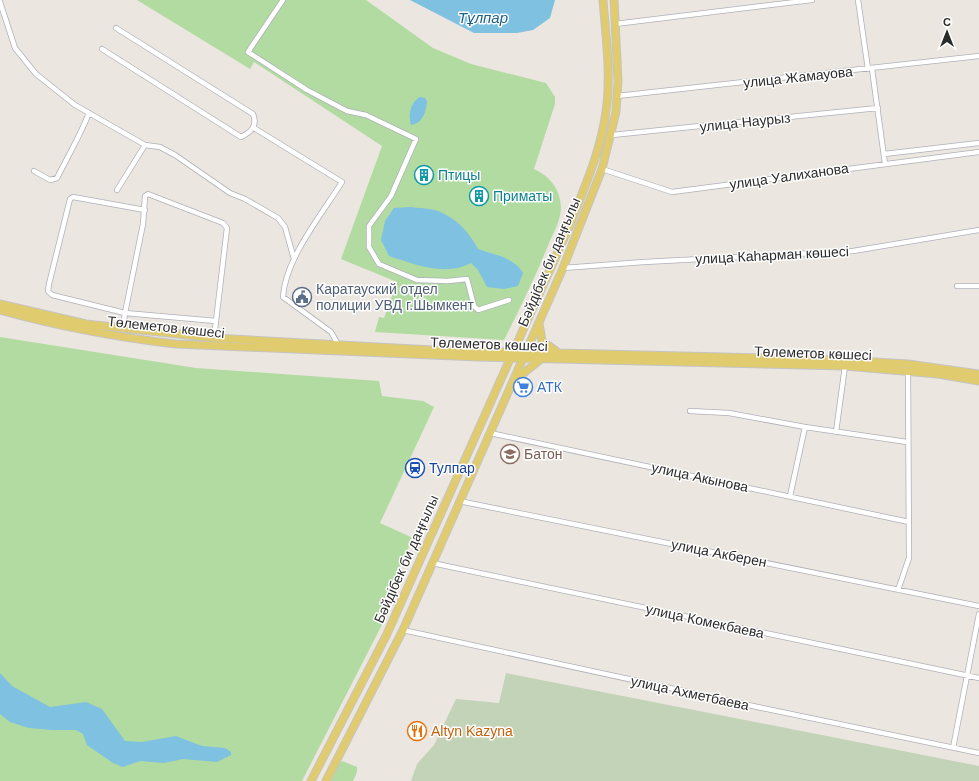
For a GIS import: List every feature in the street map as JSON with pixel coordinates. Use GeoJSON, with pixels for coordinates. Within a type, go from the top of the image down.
{"type":"FeatureCollection","features":[{"type":"Feature","properties":{"kind":"main road","name":"Бәйдібек би даңғылы"},"geometry":{"type":"LineString","coordinates":[[311,781],[386,636],[512,351],[570,225],[596,156],[606,106],[607,59],[603,0]]}},
{"type":"Feature","properties":{"kind":"main road","name":"Бәйдібек би даңғылы"},"geometry":{"type":"LineString","coordinates":[[326,781],[403,630],[563,268],[602,169],[612,135],[616,112],[616,24],[614,0]]}},
{"type":"Feature","properties":{"kind":"main road","name":"Төлеметов көшесі"},"geometry":{"type":"LineString","coordinates":[[0,304],[86,324],[123,330],[214,338],[339,346],[842,360],[908,364],[979,374]]}},
{"type":"Feature","properties":{"kind":"main road","name":"Төлеметов көшесі"},"geometry":{"type":"LineString","coordinates":[[0,310],[85,330],[132,339],[176,344],[509,358],[845,366],[908,370],[979,381]]}},
{"type":"Feature","properties":{"kind":"main road"},"geometry":{"type":"LineString","coordinates":[[538,323],[542,341],[556,352]]}},
{"type":"Feature","properties":{"kind":"main road"},"geometry":{"type":"LineString","coordinates":[[512,383],[525,370],[542,359]]}},
{"type":"Feature","properties":{"kind":"main road"},"geometry":{"type":"LineString","coordinates":[[461,467],[473,471]]}},
{"type":"Feature","properties":{"kind":"street"},"geometry":{"type":"LineString","coordinates":[[284,0],[248,52],[307,90],[346,111],[366,115],[416,139],[391,196],[370,226],[369,247],[379,264],[417,280],[448,281],[467,279],[474,306],[478,310],[509,300]]}},
{"type":"Feature","properties":{"kind":"street"},"geometry":{"type":"LineString","coordinates":[[616,24],[812,0]]}},
{"type":"Feature","properties":{"kind":"street"},"geometry":{"type":"LineString","coordinates":[[858,0],[878,108],[885,164]]}},
{"type":"Feature","properties":{"kind":"street"},"geometry":{"type":"LineString","coordinates":[[0,2],[15,48],[36,74],[75,105],[145,145],[160,147],[230,193],[245,199],[278,218],[285,227],[294,259]]}},
{"type":"Feature","properties":{"kind":"street"},"geometry":{"type":"LineString","coordinates":[[102,48],[241,137],[250,133],[254,128],[255,118],[253,114],[116,28]]}},
{"type":"Feature","properties":{"kind":"street","name":"улица Жамауова"},"geometry":{"type":"LineString","coordinates":[[617,96],[979,56]]}},
{"type":"Feature","properties":{"kind":"street","name":"улица Наурыз"},"geometry":{"type":"LineString","coordinates":[[612,135],[878,108]]}},
{"type":"Feature","properties":{"kind":"street"},"geometry":{"type":"LineString","coordinates":[[34,171],[50,180],[57,178],[66,158],[80,136],[89,113]]}},
{"type":"Feature","properties":{"kind":"street"},"geometry":{"type":"LineString","coordinates":[[254,128],[342,182],[294,259],[284,285],[283,297],[331,332],[339,346]]}},
{"type":"Feature","properties":{"kind":"street"},"geometry":{"type":"LineString","coordinates":[[884,154],[979,143]]}},
{"type":"Feature","properties":{"kind":"street"},"geometry":{"type":"LineString","coordinates":[[117,190],[145,145]]}},
{"type":"Feature","properties":{"kind":"street","name":"улица Уалиханова"},"geometry":{"type":"LineString","coordinates":[[602,169],[672,192],[979,152]]}},
{"type":"Feature","properties":{"kind":"street"},"geometry":{"type":"LineString","coordinates":[[123,330],[124,313],[145,210],[145,196],[148,194],[223,223],[227,228],[214,338]]}},
{"type":"Feature","properties":{"kind":"street"},"geometry":{"type":"LineString","coordinates":[[145,210],[73,197],[70,199],[48,291],[52,295],[124,313],[216,321]]}},
{"type":"Feature","properties":{"kind":"street","name":"улица Каһарман көшесі"},"geometry":{"type":"LineString","coordinates":[[563,268],[644,262],[853,251],[979,230]]}},
{"type":"Feature","properties":{"kind":"street"},"geometry":{"type":"LineString","coordinates":[[957,286],[979,286]]}},
{"type":"Feature","properties":{"kind":"street"},"geometry":{"type":"LineString","coordinates":[[836,432],[845,366]]}},
{"type":"Feature","properties":{"kind":"street"},"geometry":{"type":"LineString","coordinates":[[898,590],[908,558],[908,370]]}},
{"type":"Feature","properties":{"kind":"street"},"geometry":{"type":"LineString","coordinates":[[690,411],[729,413],[804,427],[907,442]]}},
{"type":"Feature","properties":{"kind":"street"},"geometry":{"type":"LineString","coordinates":[[790,496],[804,427]]}},
{"type":"Feature","properties":{"kind":"street","name":"улица Акынова"},"geometry":{"type":"LineString","coordinates":[[490,433],[909,522]]}},
{"type":"Feature","properties":{"kind":"street","name":"улица Акберен"},"geometry":{"type":"LineString","coordinates":[[460,501],[979,606]]}},
{"type":"Feature","properties":{"kind":"street","name":"улица Комекбаева"},"geometry":{"type":"LineString","coordinates":[[432,563],[979,678]]}},
{"type":"Feature","properties":{"kind":"street"},"geometry":{"type":"LineString","coordinates":[[953,748],[979,614]]}},
{"type":"Feature","properties":{"kind":"street","name":"улица Ахметбаева"},"geometry":{"type":"LineString","coordinates":[[403,630],[979,753]]}},
{"type":"Feature","properties":{"kind":"green space"},"geometry":{"type":"Polygon","coordinates":[[[137,0],[366,0],[433,48],[471,64],[546,83],[555,97],[555,104],[534,169],[554,184],[559,196],[561,209],[559,218],[539,268],[504,340],[375,332],[379,317],[384,318],[397,282],[341,259],[382,146],[254,62],[250,69],[137,0]]]}},
{"type":"Feature","properties":{"kind":"green space"},"geometry":{"type":"Polygon","coordinates":[[[0,337],[196,368],[379,381],[382,396],[423,401],[434,407],[380,523],[413,538],[380,609],[388,613],[302,781],[0,781],[0,337]]]}},
{"type":"Feature","properties":{"kind":"green space"},"geometry":{"type":"Polygon","coordinates":[[[506,673],[979,766],[979,781],[411,781],[417,764],[434,745],[456,699],[499,703],[506,673]]]}},
{"type":"Feature","properties":{"kind":"green space"},"geometry":{"type":"Polygon","coordinates":[[[342,761],[357,767],[357,772],[353,781],[330,781],[334,770],[342,761]]]}},
{"type":"Feature","properties":{"kind":"water","name":"Тұлпар"},"geometry":{"type":"Polygon","coordinates":[[[410,0],[555,0],[550,18],[533,30],[517,33],[474,33],[410,0]]]}},
{"type":"Feature","properties":{"kind":"water"},"geometry":{"type":"Polygon","coordinates":[[[420,97],[425,98],[427,101],[425,113],[418,122],[411,125],[410,117],[412,106],[420,97]]]}},
{"type":"Feature","properties":{"kind":"water"},"geometry":{"type":"Polygon","coordinates":[[[410,207],[431,209],[445,214],[461,226],[478,249],[503,257],[514,263],[523,273],[518,286],[504,289],[487,287],[478,270],[471,263],[451,269],[440,269],[430,268],[389,256],[381,240],[385,221],[394,208],[410,207]]]}},
{"type":"Feature","properties":{"kind":"water"},"geometry":{"type":"Polygon","coordinates":[[[0,673],[12,686],[50,707],[86,702],[102,709],[125,741],[142,742],[176,736],[202,746],[225,748],[231,752],[231,755],[217,762],[183,759],[164,763],[140,761],[123,767],[113,763],[87,745],[83,734],[76,730],[29,728],[10,722],[0,714],[0,673]]]}},
{"type":"Feature","properties":{"kind":"place","name":"Птицы"},"geometry":{"type":"Point","coordinates":[424,175]}},
{"type":"Feature","properties":{"kind":"place","name":"Приматы"},"geometry":{"type":"Point","coordinates":[479,196]}},
{"type":"Feature","properties":{"kind":"place","name":"Каратауский отдел полиции УВД г.Шымкент"},"geometry":{"type":"Point","coordinates":[302,297]}},
{"type":"Feature","properties":{"kind":"place","name":"АТК"},"geometry":{"type":"Point","coordinates":[523,387]}},
{"type":"Feature","properties":{"kind":"place","name":"Батон"},"geometry":{"type":"Point","coordinates":[510,454]}},
{"type":"Feature","properties":{"kind":"place","name":"Тулпар"},"geometry":{"type":"Point","coordinates":[415,468]}},
{"type":"Feature","properties":{"kind":"place","name":"Altyn Kazyna"},"geometry":{"type":"Point","coordinates":[417,731]}}]}
